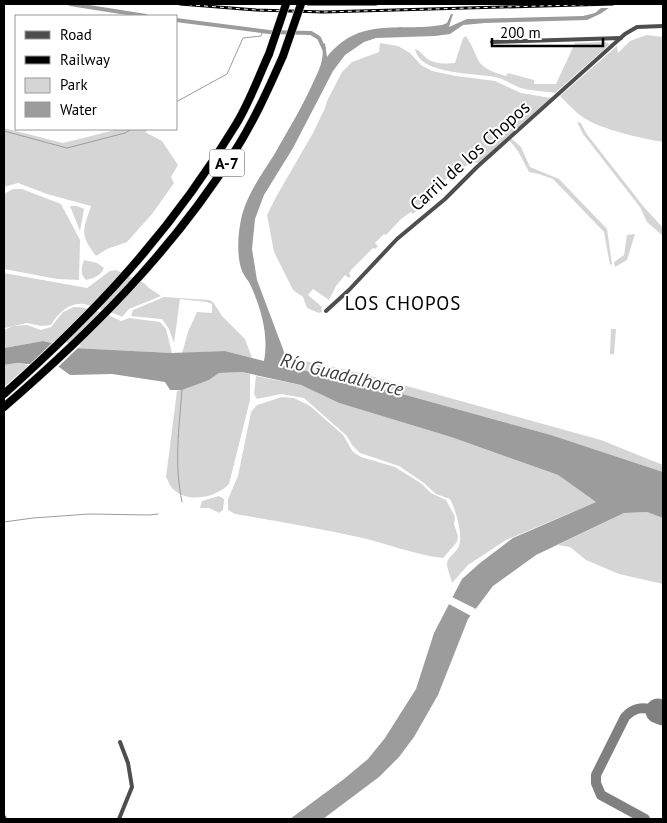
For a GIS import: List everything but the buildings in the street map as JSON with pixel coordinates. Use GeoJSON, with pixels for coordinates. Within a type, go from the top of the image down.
{"type":"FeatureCollection","features":[{"type":"Feature","properties":{"kind":"highway","name":"A-7"},"geometry":{"type":"LineString","coordinates":[[4,394],[85,319],[142,257],[187,199],[236,125],[269,54],[286,4]]}},
{"type":"Feature","properties":{"kind":"highway","name":"A-7"},"geometry":{"type":"LineString","coordinates":[[4,407],[64,353],[154,260],[199,204],[234,153],[263,102],[283,56],[301,4]]}},
{"type":"Feature","properties":{"kind":"street","name":"Carril de los Chopos"},"geometry":{"type":"LineString","coordinates":[[326,311],[349,290],[397,239],[445,199],[477,167],[621,38],[637,27],[663,26]]}},
{"type":"Feature","properties":{"kind":"street"},"geometry":{"type":"LineString","coordinates":[[492,42],[621,38]]}},
{"type":"Feature","properties":{"kind":"street"},"geometry":{"type":"LineString","coordinates":[[119,819],[132,787],[128,763],[120,742]]}},
{"type":"Feature","properties":{"kind":"green space"},"geometry":{"type":"Polygon","coordinates":[[[646,35],[663,37],[663,142],[622,133],[591,122],[560,96],[617,46],[618,53],[630,41],[646,35]]]}},
{"type":"Feature","properties":{"kind":"green space"},"geometry":{"type":"Polygon","coordinates":[[[466,36],[479,62],[483,66],[506,76],[508,73],[534,80],[534,84],[556,84],[575,43],[605,42],[610,44],[555,93],[521,88],[495,77],[437,68],[419,58],[415,49],[431,61],[455,63],[463,38],[466,36]]]}},
{"type":"Feature","properties":{"kind":"green space"},"geometry":{"type":"Polygon","coordinates":[[[380,43],[398,46],[410,53],[421,65],[432,71],[495,81],[521,93],[551,98],[479,163],[470,164],[455,171],[431,193],[429,191],[426,194],[427,197],[421,199],[423,201],[413,214],[411,212],[401,219],[386,235],[384,234],[375,243],[378,246],[375,249],[373,248],[352,269],[349,273],[351,276],[349,278],[345,275],[336,286],[329,300],[313,289],[308,295],[322,307],[322,312],[319,313],[307,308],[303,297],[293,290],[274,252],[267,215],[313,133],[342,72],[352,62],[379,52],[380,43]]]}},
{"type":"Feature","properties":{"kind":"green space"},"geometry":{"type":"Polygon","coordinates":[[[577,122],[581,123],[586,133],[643,206],[663,228],[663,236],[647,222],[640,207],[583,134],[577,122]]]}},
{"type":"Feature","properties":{"kind":"green space"},"geometry":{"type":"Polygon","coordinates":[[[4,128],[63,143],[115,130],[148,130],[145,132],[162,141],[178,165],[171,177],[174,183],[152,214],[127,242],[107,249],[96,256],[87,242],[84,232],[91,206],[47,194],[18,183],[4,187],[4,128]]]}},
{"type":"Feature","properties":{"kind":"green space"},"geometry":{"type":"Polygon","coordinates":[[[511,138],[521,147],[530,167],[559,179],[607,229],[612,264],[610,265],[604,232],[553,179],[529,172],[518,151],[509,140],[511,138]]]}},
{"type":"Feature","properties":{"kind":"green space"},"geometry":{"type":"Polygon","coordinates":[[[13,189],[22,189],[61,204],[80,240],[79,280],[57,279],[4,269],[4,194],[13,189]]]}},
{"type":"Feature","properties":{"kind":"green space"},"geometry":{"type":"Polygon","coordinates":[[[70,206],[84,209],[80,231],[70,206]]]}},
{"type":"Feature","properties":{"kind":"green space"},"geometry":{"type":"Polygon","coordinates":[[[635,234],[627,260],[615,267],[614,262],[624,255],[627,235],[635,234]]]}},
{"type":"Feature","properties":{"kind":"green space"},"geometry":{"type":"Polygon","coordinates":[[[84,260],[97,263],[104,268],[103,271],[97,276],[86,280],[82,271],[84,260]]]}},
{"type":"Feature","properties":{"kind":"green space"},"geometry":{"type":"Polygon","coordinates":[[[116,270],[144,283],[161,296],[129,309],[122,317],[88,305],[76,304],[66,308],[51,325],[41,326],[27,323],[4,328],[4,273],[87,288],[110,271],[116,270]]]}},
{"type":"Feature","properties":{"kind":"green space"},"geometry":{"type":"Polygon","coordinates":[[[164,297],[209,300],[213,302],[222,316],[245,339],[252,358],[225,351],[182,353],[188,332],[197,312],[212,313],[212,304],[207,302],[180,299],[174,343],[169,329],[162,319],[131,316],[133,310],[164,297]]]}},
{"type":"Feature","properties":{"kind":"green space"},"geometry":{"type":"Polygon","coordinates":[[[74,307],[98,311],[121,321],[129,318],[160,322],[166,329],[172,353],[74,348],[43,341],[4,348],[4,330],[13,326],[27,325],[41,330],[51,327],[63,312],[74,307]]]}},
{"type":"Feature","properties":{"kind":"green space"},"geometry":{"type":"Polygon","coordinates":[[[611,329],[616,329],[614,354],[610,354],[611,329]]]}},
{"type":"Feature","properties":{"kind":"green space"},"geometry":{"type":"Polygon","coordinates":[[[284,353],[296,359],[360,373],[601,440],[663,465],[663,472],[551,435],[366,384],[288,367],[284,353]]]}},
{"type":"Feature","properties":{"kind":"green space"},"geometry":{"type":"Polygon","coordinates":[[[17,363],[29,365],[4,387],[4,365],[17,363]]]}},
{"type":"Feature","properties":{"kind":"green space"},"geometry":{"type":"Polygon","coordinates":[[[242,372],[250,374],[250,400],[229,484],[217,493],[209,496],[193,497],[178,493],[171,487],[166,477],[177,391],[209,380],[219,373],[242,372]]]}},
{"type":"Feature","properties":{"kind":"green space"},"geometry":{"type":"Polygon","coordinates":[[[256,376],[301,385],[339,403],[451,437],[558,475],[596,502],[506,540],[468,565],[452,583],[447,562],[458,548],[460,531],[457,516],[450,499],[436,494],[424,483],[399,466],[360,453],[347,436],[304,398],[281,394],[257,399],[254,394],[256,376]]]}},
{"type":"Feature","properties":{"kind":"green space"},"geometry":{"type":"Polygon","coordinates":[[[282,397],[294,398],[310,406],[343,435],[353,452],[361,457],[395,467],[422,484],[431,493],[446,500],[455,517],[454,524],[458,536],[457,542],[443,558],[343,534],[235,514],[228,510],[228,499],[238,476],[251,412],[257,405],[282,397]]]}},
{"type":"Feature","properties":{"kind":"green space"},"geometry":{"type":"Polygon","coordinates":[[[219,496],[224,499],[223,510],[219,513],[209,508],[200,508],[202,501],[219,496]]]}},
{"type":"Feature","properties":{"kind":"green space"},"geometry":{"type":"Polygon","coordinates":[[[647,512],[663,518],[663,584],[619,574],[586,560],[570,547],[558,545],[624,513],[647,512]]]}},
{"type":"Feature","properties":{"kind":"water"},"geometry":{"type":"Polygon","coordinates":[[[601,8],[609,8],[587,20],[463,25],[450,34],[376,38],[364,42],[345,55],[333,71],[293,148],[264,195],[255,219],[252,249],[257,280],[288,367],[366,384],[551,435],[663,472],[663,518],[647,512],[624,513],[536,555],[493,586],[468,619],[438,695],[414,737],[399,757],[379,777],[323,819],[290,819],[368,759],[385,738],[416,689],[434,633],[462,579],[513,538],[596,502],[558,475],[451,437],[339,403],[301,385],[242,372],[219,373],[209,380],[182,390],[170,390],[165,382],[112,374],[70,375],[59,367],[17,363],[4,365],[4,348],[43,341],[74,348],[172,353],[225,351],[264,361],[265,332],[261,312],[240,265],[238,243],[242,215],[252,191],[294,120],[317,75],[322,61],[322,45],[325,43],[327,57],[339,44],[352,36],[366,31],[380,28],[442,25],[447,23],[451,14],[453,14],[449,27],[467,19],[583,16],[595,13],[601,8]]]}},
{"type":"Feature","properties":{"kind":"pier"},"geometry":{"type":"Polygon","coordinates":[[[54,341],[81,345],[56,369],[27,367],[54,341]]]}},
{"type":"Feature","properties":{"kind":"pier"},"geometry":{"type":"Polygon","coordinates":[[[450,596],[478,610],[473,617],[447,603],[450,596]]]}},
{"type":"Feature","properties":{"kind":"waterway"},"geometry":{"type":"LineString","coordinates":[[70,4],[140,15]]}},
{"type":"Feature","properties":{"kind":"waterway"},"geometry":{"type":"LineString","coordinates":[[178,20],[269,32],[311,33],[319,38],[324,49]]}},
{"type":"Feature","properties":{"kind":"waterway"},"geometry":{"type":"LineString","coordinates":[[178,101],[227,74],[243,38],[261,36],[263,31]]}},
{"type":"Feature","properties":{"kind":"waterway"},"geometry":{"type":"LineString","coordinates":[[4,131],[67,148],[130,130]]}},
{"type":"Feature","properties":{"kind":"waterway"},"geometry":{"type":"LineString","coordinates":[[182,390],[178,460],[182,502]]}},
{"type":"Feature","properties":{"kind":"waterway"},"geometry":{"type":"LineString","coordinates":[[4,522],[89,514],[158,514]]}},
{"type":"Feature","properties":{"kind":"taxiway"},"geometry":{"type":"LineString","coordinates":[[645,819],[601,795],[596,783],[596,775],[625,717],[640,708],[658,711]]}},
{"type":"Feature","properties":{"kind":"runway"},"geometry":{"type":"LineString","coordinates":[[658,711],[663,713]]}},
{"type":"Feature","properties":{"kind":"railway"},"geometry":{"type":"LineString","coordinates":[[180,4],[256,10],[324,12],[613,4]]}},
{"type":"Feature","properties":{"kind":"railway"},"geometry":{"type":"LineString","coordinates":[[308,4],[376,4]]}},
{"type":"Feature","properties":{"kind":"district","name":"LOS CHOPOS"},"geometry":{"type":"Point","coordinates":[403,303]}},
{"type":"Feature","properties":{"kind":"water label","name":"Río Guadalhorce"},"geometry":{"type":"Point","coordinates":[342,374]}}]}
